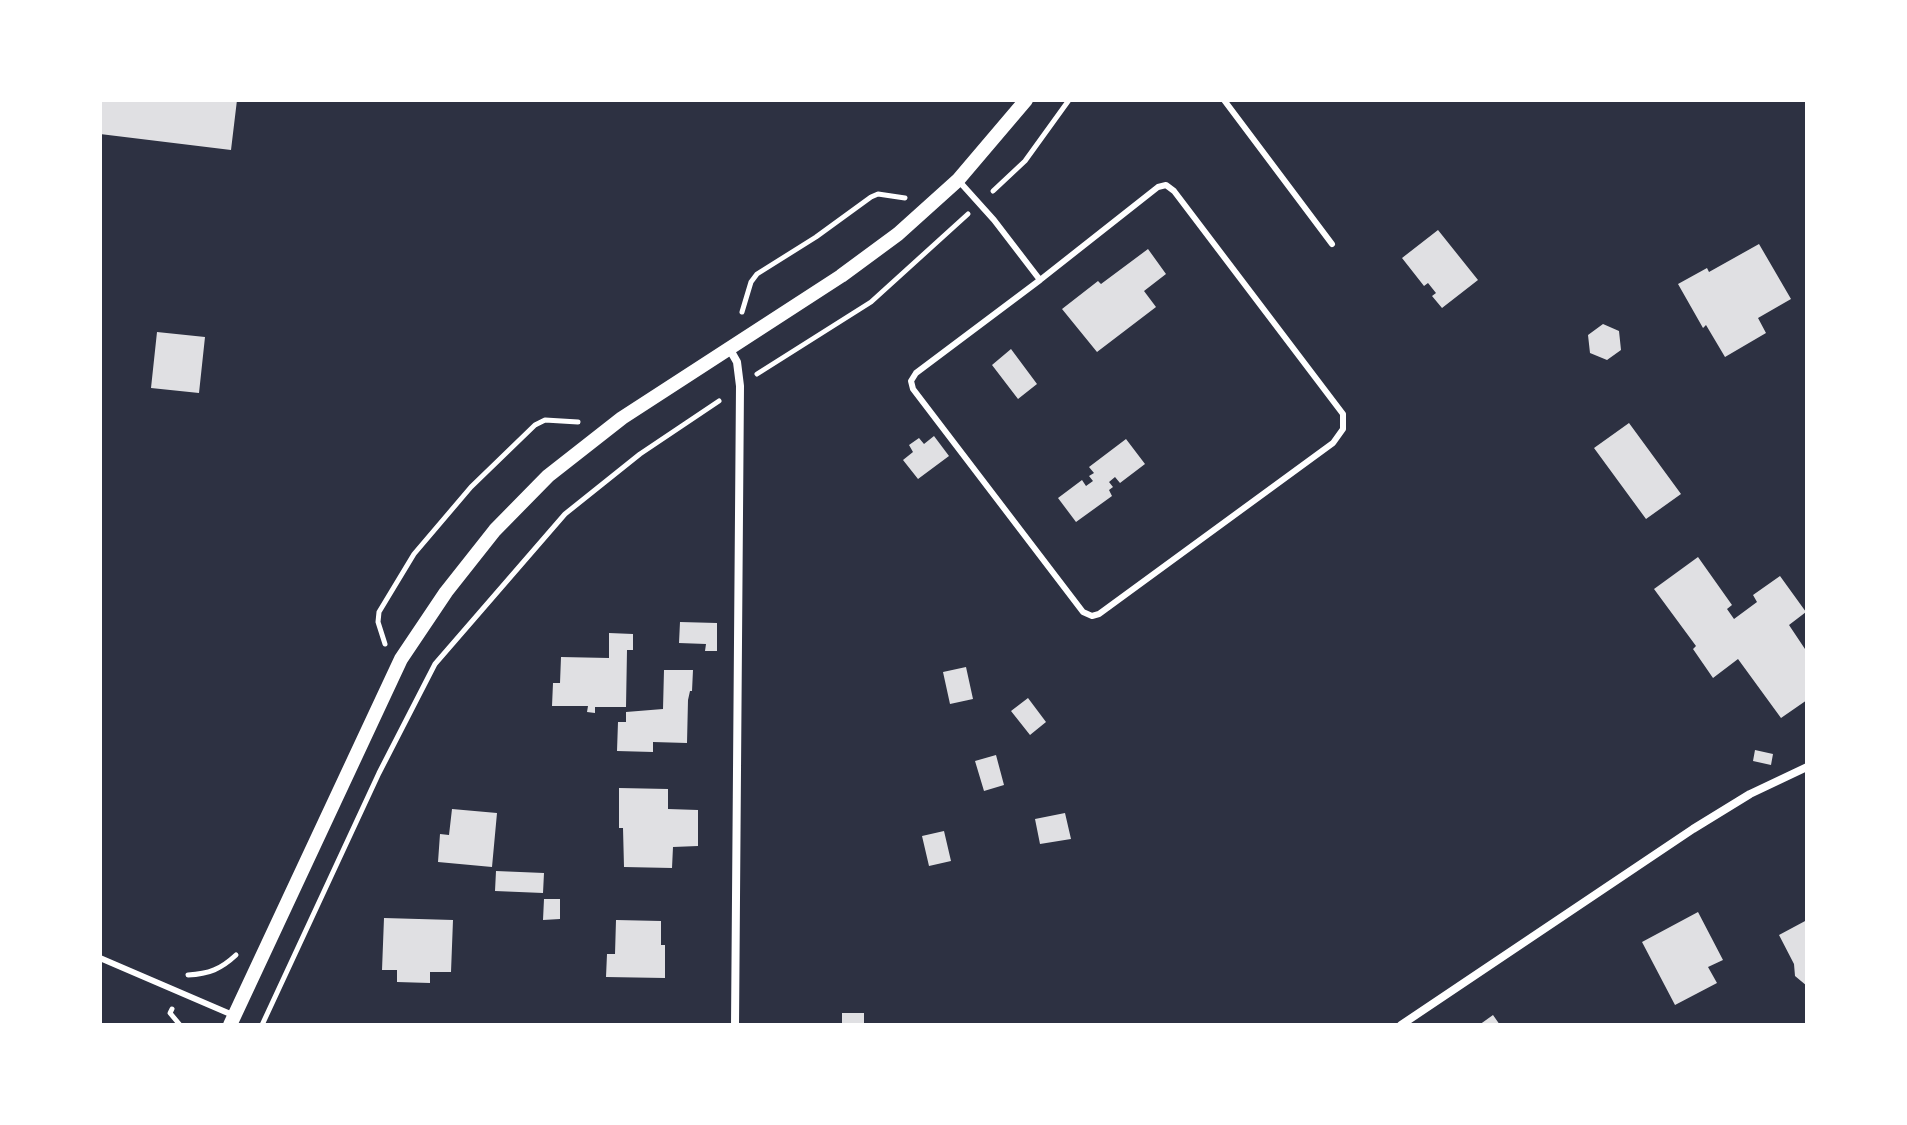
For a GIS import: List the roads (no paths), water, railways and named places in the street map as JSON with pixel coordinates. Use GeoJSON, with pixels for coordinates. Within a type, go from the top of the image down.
{"type":"FeatureCollection","features":[{"type":"Feature","properties":{"kind":"street"},"geometry":{"type":"LineString","coordinates":[[232,1020],[401,659],[446,592],[495,530],[548,476],[622,418],[841,276],[898,234],[958,180],[1026,100]]}},
{"type":"Feature","properties":{"kind":"street"},"geometry":{"type":"LineString","coordinates":[[728,348],[737,362],[740,386],[735,1025]]}},
{"type":"Feature","properties":{"kind":"street"},"geometry":{"type":"LineString","coordinates":[[1401,1025],[1693,829],[1750,794],[1807,767]]}},
{"type":"Feature","properties":{"kind":"lane"},"geometry":{"type":"LineString","coordinates":[[1224,100],[1332,244]]}},
{"type":"Feature","properties":{"kind":"lane"},"geometry":{"type":"LineString","coordinates":[[958,180],[1040,280]]}},
{"type":"Feature","properties":{"kind":"lane"},"geometry":{"type":"LineString","coordinates":[[1166,185],[1174,191],[1343,414],[1343,429],[1333,443],[1149,579],[1092,616],[1083,612],[1064,588],[913,389],[911,381],[916,373],[1040,280],[1158,187],[1166,185]]}},
{"type":"Feature","properties":{"kind":"lane"},"geometry":{"type":"LineString","coordinates":[[100,958],[232,1020]]}}]}
